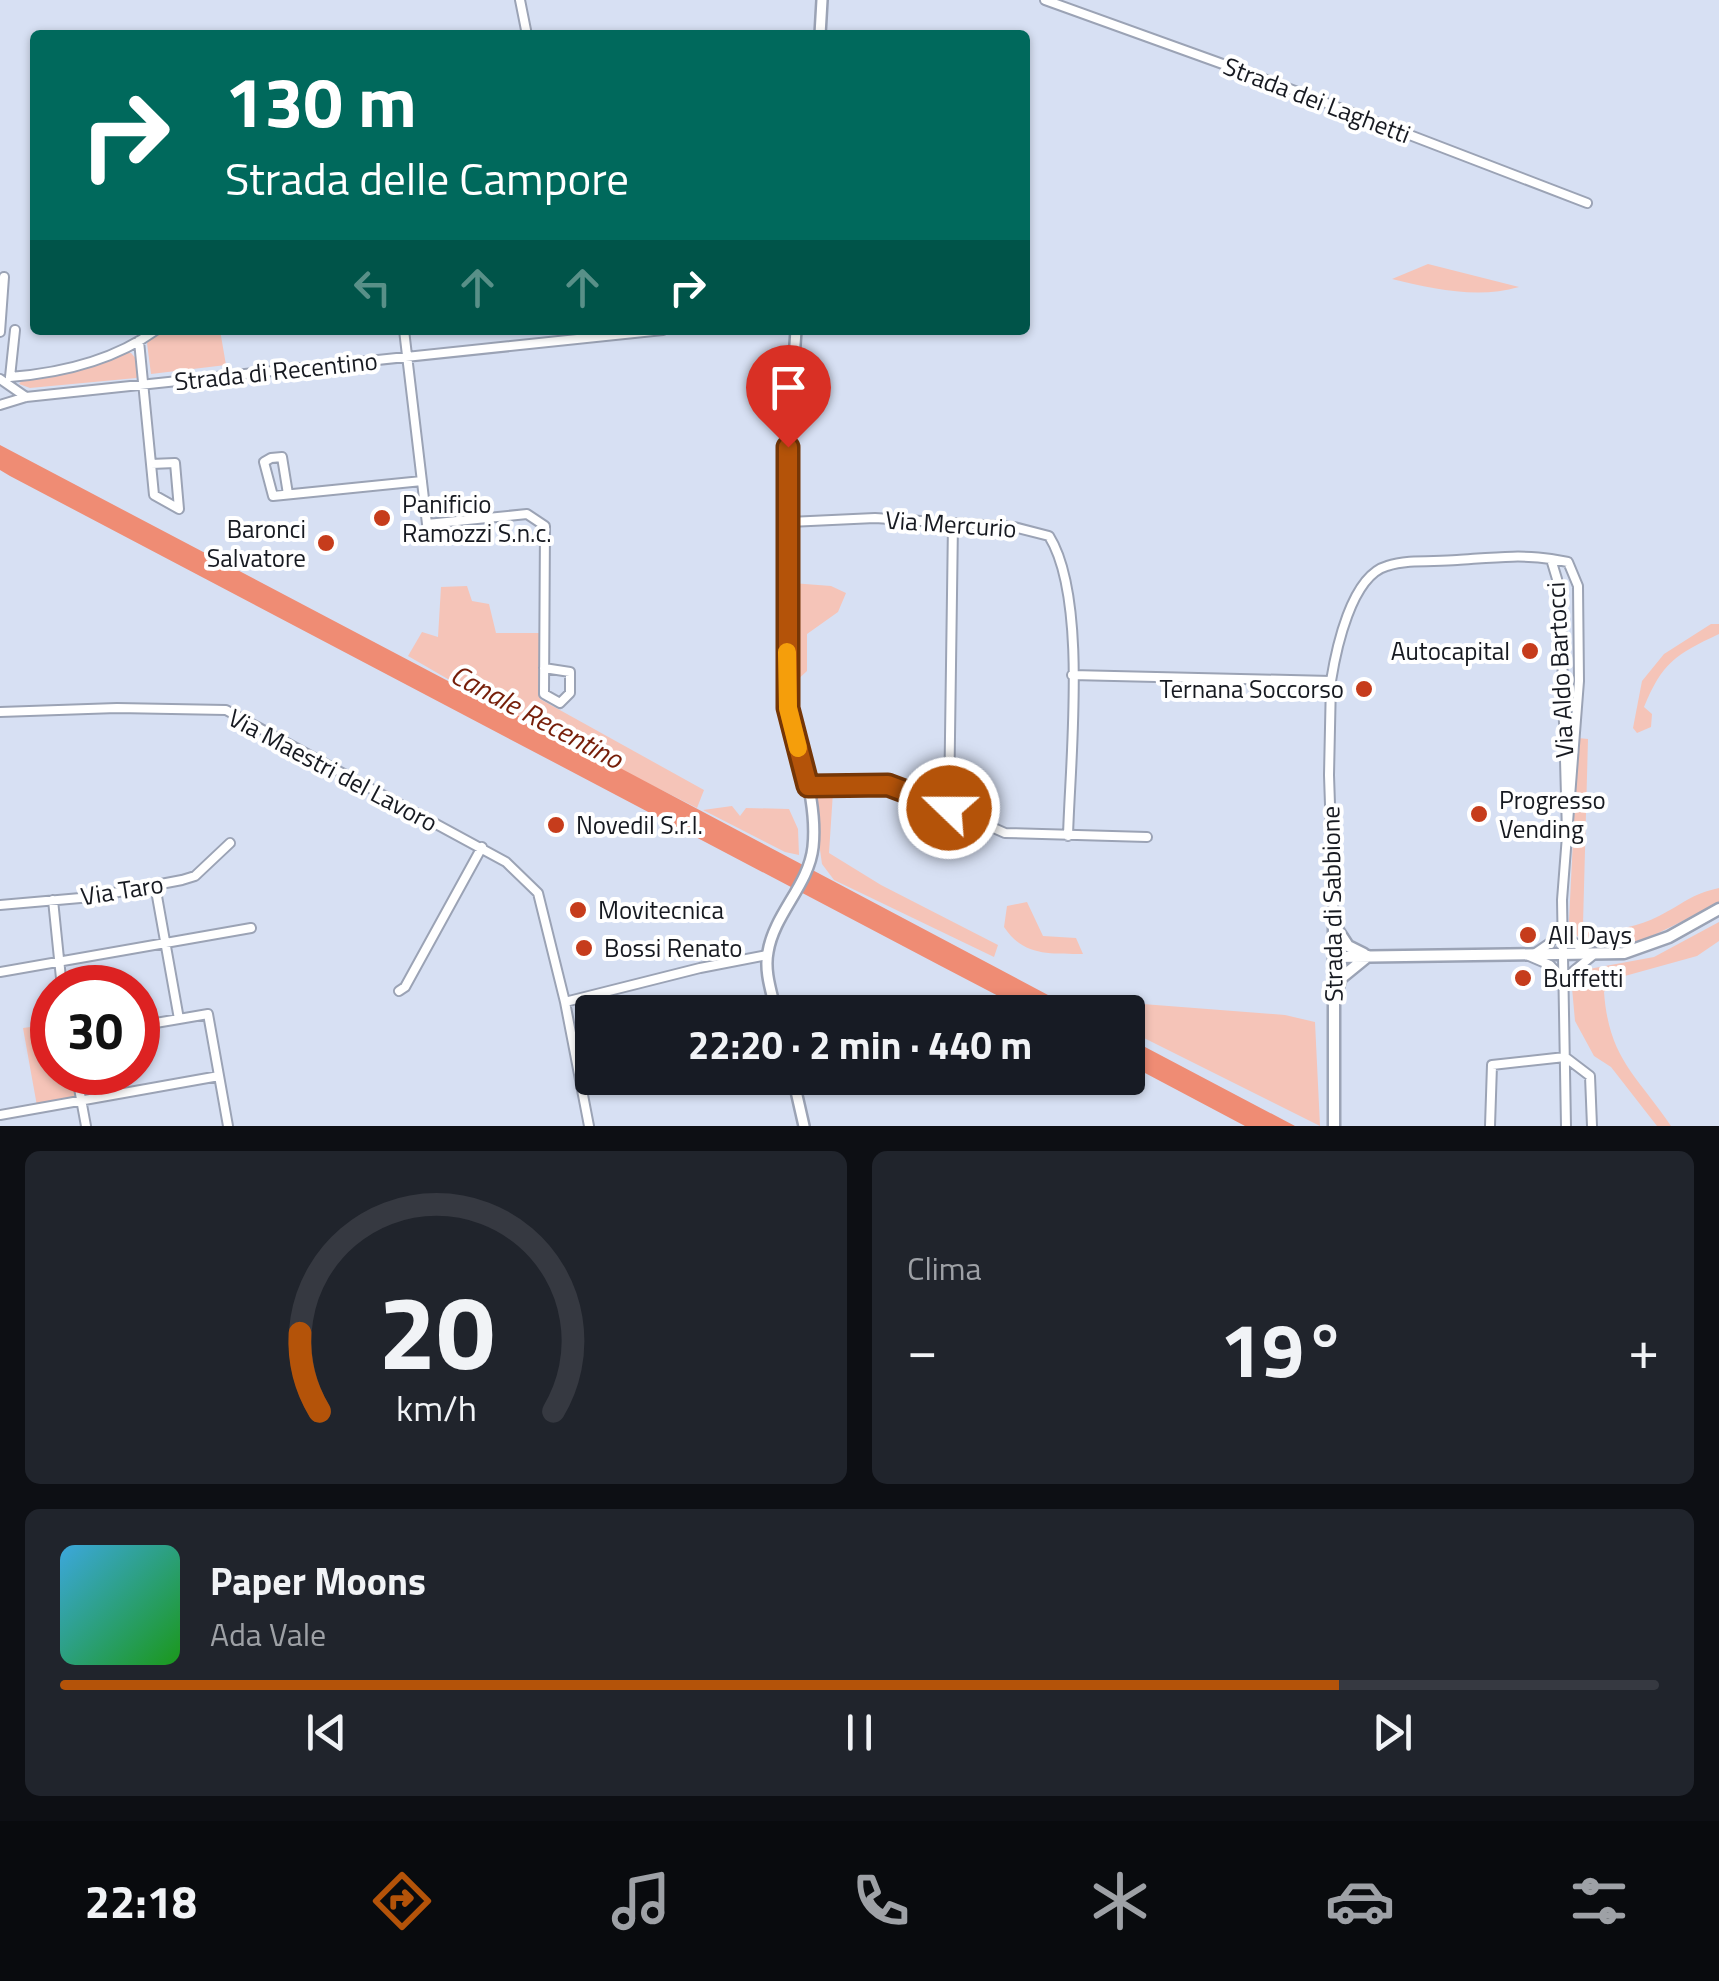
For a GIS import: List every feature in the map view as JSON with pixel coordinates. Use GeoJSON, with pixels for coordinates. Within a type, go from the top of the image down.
{"type":"FeatureCollection","features":[{"type":"Feature","properties":{"kind":"main road"},"geometry":{"type":"LineString","coordinates":[[1335,957],[1624,954],[1646,947],[1719,909]]}},
{"type":"Feature","properties":{"kind":"main road"},"geometry":{"type":"LineString","coordinates":[[1334,924],[1340,939],[1369,956]]}},
{"type":"Feature","properties":{"kind":"main road","name":"Strada di Sabbione"},"geometry":{"type":"LineString","coordinates":[[1334,924],[1334,1126]]}},
{"type":"Feature","properties":{"kind":"main road"},"geometry":{"type":"LineString","coordinates":[[1334,998],[1341,978],[1369,956]]}},
{"type":"Feature","properties":{"kind":"street"},"geometry":{"type":"LineString","coordinates":[[520,0],[526,30]]}},
{"type":"Feature","properties":{"kind":"street"},"geometry":{"type":"LineString","coordinates":[[820,30],[822,0]]}},
{"type":"Feature","properties":{"kind":"street","name":"Strada dei Laghetti"},"geometry":{"type":"LineString","coordinates":[[1045,0],[1587,203]]}},
{"type":"Feature","properties":{"kind":"street"},"geometry":{"type":"LineString","coordinates":[[0,332],[4,277]]}},
{"type":"Feature","properties":{"kind":"street"},"geometry":{"type":"LineString","coordinates":[[4,381],[14,330]]}},
{"type":"Feature","properties":{"kind":"street"},"geometry":{"type":"LineString","coordinates":[[4,381],[75,367],[111,355],[148,335]]}},
{"type":"Feature","properties":{"kind":"street","name":"Strada di Recentino"},"geometry":{"type":"LineString","coordinates":[[405,335],[426,524],[527,514],[545,526],[544,668]]}},
{"type":"Feature","properties":{"kind":"street","name":"Strada di Recentino"},"geometry":{"type":"LineString","coordinates":[[1,403],[26,397],[617,335]]}},
{"type":"Feature","properties":{"kind":"street"},"geometry":{"type":"LineString","coordinates":[[773,995],[767,956],[772,937],[809,866],[813,849],[814,818],[788,708],[788,447],[796,335]]}},
{"type":"Feature","properties":{"kind":"street"},"geometry":{"type":"LineString","coordinates":[[139,341],[145,384]]}},
{"type":"Feature","properties":{"kind":"street"},"geometry":{"type":"LineString","coordinates":[[0,365],[4,381],[26,397]]}},
{"type":"Feature","properties":{"kind":"street","name":"Strada di Recentino"},"geometry":{"type":"LineString","coordinates":[[145,384],[154,495],[179,509],[175,462],[152,464]]}},
{"type":"Feature","properties":{"kind":"street"},"geometry":{"type":"LineString","coordinates":[[288,494],[282,457],[264,462],[273,496],[422,481]]}},
{"type":"Feature","properties":{"kind":"street","name":"Via Mercurio"},"geometry":{"type":"LineString","coordinates":[[789,522],[875,518],[1014,527],[1049,536],[1061,562],[1072,622],[1068,836]]}},
{"type":"Feature","properties":{"kind":"street"},"geometry":{"type":"LineString","coordinates":[[949,808],[954,523]]}},
{"type":"Feature","properties":{"kind":"street","name":"Strada di Sabbione"},"geometry":{"type":"LineString","coordinates":[[1334,924],[1329,776],[1331,682],[1341,630],[1364,584],[1384,566],[1496,558],[1551,559]]}},
{"type":"Feature","properties":{"kind":"street","name":"Via Aldo Bartocci"},"geometry":{"type":"LineString","coordinates":[[1566,1126],[1562,926],[1579,680],[1578,586],[1568,562],[1551,559],[1558,579],[1561,614],[1567,832]]}},
{"type":"Feature","properties":{"kind":"street"},"geometry":{"type":"LineString","coordinates":[[544,668],[570,672],[570,693],[560,703],[544,694],[544,668]]}},
{"type":"Feature","properties":{"kind":"street"},"geometry":{"type":"LineString","coordinates":[[1072,674],[1331,682]]}},
{"type":"Feature","properties":{"kind":"street","name":"Via Maestri del Lavoro"},"geometry":{"type":"LineString","coordinates":[[0,712],[226,710],[482,847],[516,870],[538,892],[566,1002],[589,1126]]}},
{"type":"Feature","properties":{"kind":"street"},"geometry":{"type":"LineString","coordinates":[[808,786],[888,785],[1005,833],[1146,837]]}},
{"type":"Feature","properties":{"kind":"street","name":"Via Taro"},"geometry":{"type":"LineString","coordinates":[[0,904],[53,900],[195,876],[230,842]]}},
{"type":"Feature","properties":{"kind":"street"},"geometry":{"type":"LineString","coordinates":[[398,991],[405,988],[482,847]]}},
{"type":"Feature","properties":{"kind":"street"},"geometry":{"type":"LineString","coordinates":[[155,885],[179,1018]]}},
{"type":"Feature","properties":{"kind":"street"},"geometry":{"type":"LineString","coordinates":[[53,900],[58,965]]}},
{"type":"Feature","properties":{"kind":"street"},"geometry":{"type":"LineString","coordinates":[[1562,926],[1571,940],[1592,956],[1563,980],[1550,966],[1529,956],[1550,943],[1562,926]]}},
{"type":"Feature","properties":{"kind":"street"},"geometry":{"type":"LineString","coordinates":[[0,972],[251,928]]}},
{"type":"Feature","properties":{"kind":"street"},"geometry":{"type":"LineString","coordinates":[[566,1002],[700,968],[767,956]]}},
{"type":"Feature","properties":{"kind":"street"},"geometry":{"type":"LineString","coordinates":[[160,1022],[208,1014],[228,1126]]}},
{"type":"Feature","properties":{"kind":"street"},"geometry":{"type":"LineString","coordinates":[[1490,1126],[1492,1064],[1565,1057],[1590,1076],[1592,1126]]}},
{"type":"Feature","properties":{"kind":"street"},"geometry":{"type":"LineString","coordinates":[[2,1126],[0,1114],[219,1076]]}},
{"type":"Feature","properties":{"kind":"street"},"geometry":{"type":"LineString","coordinates":[[81,1095],[86,1126]]}},
{"type":"Feature","properties":{"kind":"street"},"geometry":{"type":"LineString","coordinates":[[797,1095],[804,1126]]}},
{"type":"Feature","properties":{"kind":"shaded area"},"geometry":{"type":"Polygon","coordinates":[[[1428,264],[1519,287],[1472,292],[1392,279],[1428,264]]]}},
{"type":"Feature","properties":{"kind":"shaded area"},"geometry":{"type":"Polygon","coordinates":[[[156,335],[221,335],[226,365],[151,374],[147,343],[156,335]]]}},
{"type":"Feature","properties":{"kind":"shaded area"},"geometry":{"type":"Polygon","coordinates":[[[131,353],[140,363],[136,378],[30,388],[19,384],[23,379],[131,353]]]}},
{"type":"Feature","properties":{"kind":"shaded area"},"geometry":{"type":"Polygon","coordinates":[[[0,445],[1048,995],[996,995],[0,470],[0,445]]]}},
{"type":"Feature","properties":{"kind":"shaded area"},"geometry":{"type":"Polygon","coordinates":[[[792,583],[831,586],[846,593],[838,612],[807,634],[807,671],[793,684],[792,583]]]}},
{"type":"Feature","properties":{"kind":"shaded area"},"geometry":{"type":"Polygon","coordinates":[[[467,586],[472,601],[489,604],[496,633],[542,633],[540,699],[704,790],[697,808],[486,701],[408,656],[422,632],[438,637],[441,587],[467,586]]]}},
{"type":"Feature","properties":{"kind":"shaded area"},"geometry":{"type":"Polygon","coordinates":[[[1711,624],[1719,624],[1719,634],[1681,654],[1657,680],[1644,707],[1652,714],[1651,727],[1637,733],[1633,728],[1642,681],[1664,654],[1711,624]]]}},
{"type":"Feature","properties":{"kind":"shaded area"},"geometry":{"type":"Polygon","coordinates":[[[1578,738],[1588,739],[1583,925],[1594,933],[1635,925],[1719,888],[1719,903],[1661,932],[1616,947],[1597,947],[1580,939],[1569,921],[1578,738]]]}},
{"type":"Feature","properties":{"kind":"shaded area"},"geometry":{"type":"Polygon","coordinates":[[[833,792],[829,853],[881,885],[998,945],[994,957],[834,880],[822,864],[812,793],[833,792]]]}},
{"type":"Feature","properties":{"kind":"shaded area"},"geometry":{"type":"Polygon","coordinates":[[[732,806],[740,816],[746,808],[789,809],[798,829],[799,855],[785,852],[703,810],[732,806]]]}},
{"type":"Feature","properties":{"kind":"shaded area"},"geometry":{"type":"Polygon","coordinates":[[[1027,902],[1043,936],[1076,938],[1083,954],[1039,951],[1012,937],[1004,927],[1007,906],[1027,902]]]}},
{"type":"Feature","properties":{"kind":"shaded area"},"geometry":{"type":"Polygon","coordinates":[[[1719,922],[1719,941],[1697,956],[1614,979],[1604,992],[1618,1050],[1671,1126],[1657,1126],[1611,1067],[1594,1056],[1575,1021],[1572,988],[1578,971],[1654,957],[1719,922]]]}},
{"type":"Feature","properties":{"kind":"shaded area"},"geometry":{"type":"Polygon","coordinates":[[[1145,1004],[1285,1015],[1315,1022],[1320,1126],[1145,1038],[1145,1004]]]}},
{"type":"Feature","properties":{"kind":"shaded area"},"geometry":{"type":"Polygon","coordinates":[[[30,1027],[30,1067],[23,1028],[30,1027]]]}},
{"type":"Feature","properties":{"kind":"shaded area"},"geometry":{"type":"Polygon","coordinates":[[[1145,1047],[1295,1126],[1245,1126],[1145,1073],[1145,1047]]]}},
{"type":"Feature","properties":{"kind":"shaded area"},"geometry":{"type":"Polygon","coordinates":[[[35,1095],[75,1095],[76,1100],[37,1106],[35,1095]]]}},
{"type":"Feature","properties":{"kind":"slow traffic"},"geometry":{"type":"LineString","coordinates":[[787,652],[788,708],[798,748]]}},
{"type":"Feature","properties":{"kind":"place","name":"Panificio Ramozzi S.n.c."},"geometry":{"type":"Point","coordinates":[382,518]}},
{"type":"Feature","properties":{"kind":"place","name":"Baronci Salvatore"},"geometry":{"type":"Point","coordinates":[326,543]}},
{"type":"Feature","properties":{"kind":"place","name":"Autocapital"},"geometry":{"type":"Point","coordinates":[1530,651]}},
{"type":"Feature","properties":{"kind":"place","name":"Ternana Soccorso"},"geometry":{"type":"Point","coordinates":[1364,689]}},
{"type":"Feature","properties":{"kind":"place","name":"Progresso Vending"},"geometry":{"type":"Point","coordinates":[1479,814]}},
{"type":"Feature","properties":{"kind":"place","name":"Novedil S.r.l."},"geometry":{"type":"Point","coordinates":[556,825]}},
{"type":"Feature","properties":{"kind":"place","name":"Movitecnica"},"geometry":{"type":"Point","coordinates":[578,910]}},
{"type":"Feature","properties":{"kind":"place","name":"All Days"},"geometry":{"type":"Point","coordinates":[1528,935]}},
{"type":"Feature","properties":{"kind":"place","name":"Bossi Renato"},"geometry":{"type":"Point","coordinates":[584,948]}},
{"type":"Feature","properties":{"kind":"place","name":"Buffetti"},"geometry":{"type":"Point","coordinates":[1523,978]}},
{"type":"Feature","properties":{"kind":"route"},"geometry":{"type":"LineString","coordinates":[[788,447],[788,708],[808,786],[888,785],[949,808]]}},
{"type":"Feature","properties":{"kind":"water label","name":"Canale Recentino"},"geometry":{"type":"Point","coordinates":[537,716]}}]}
